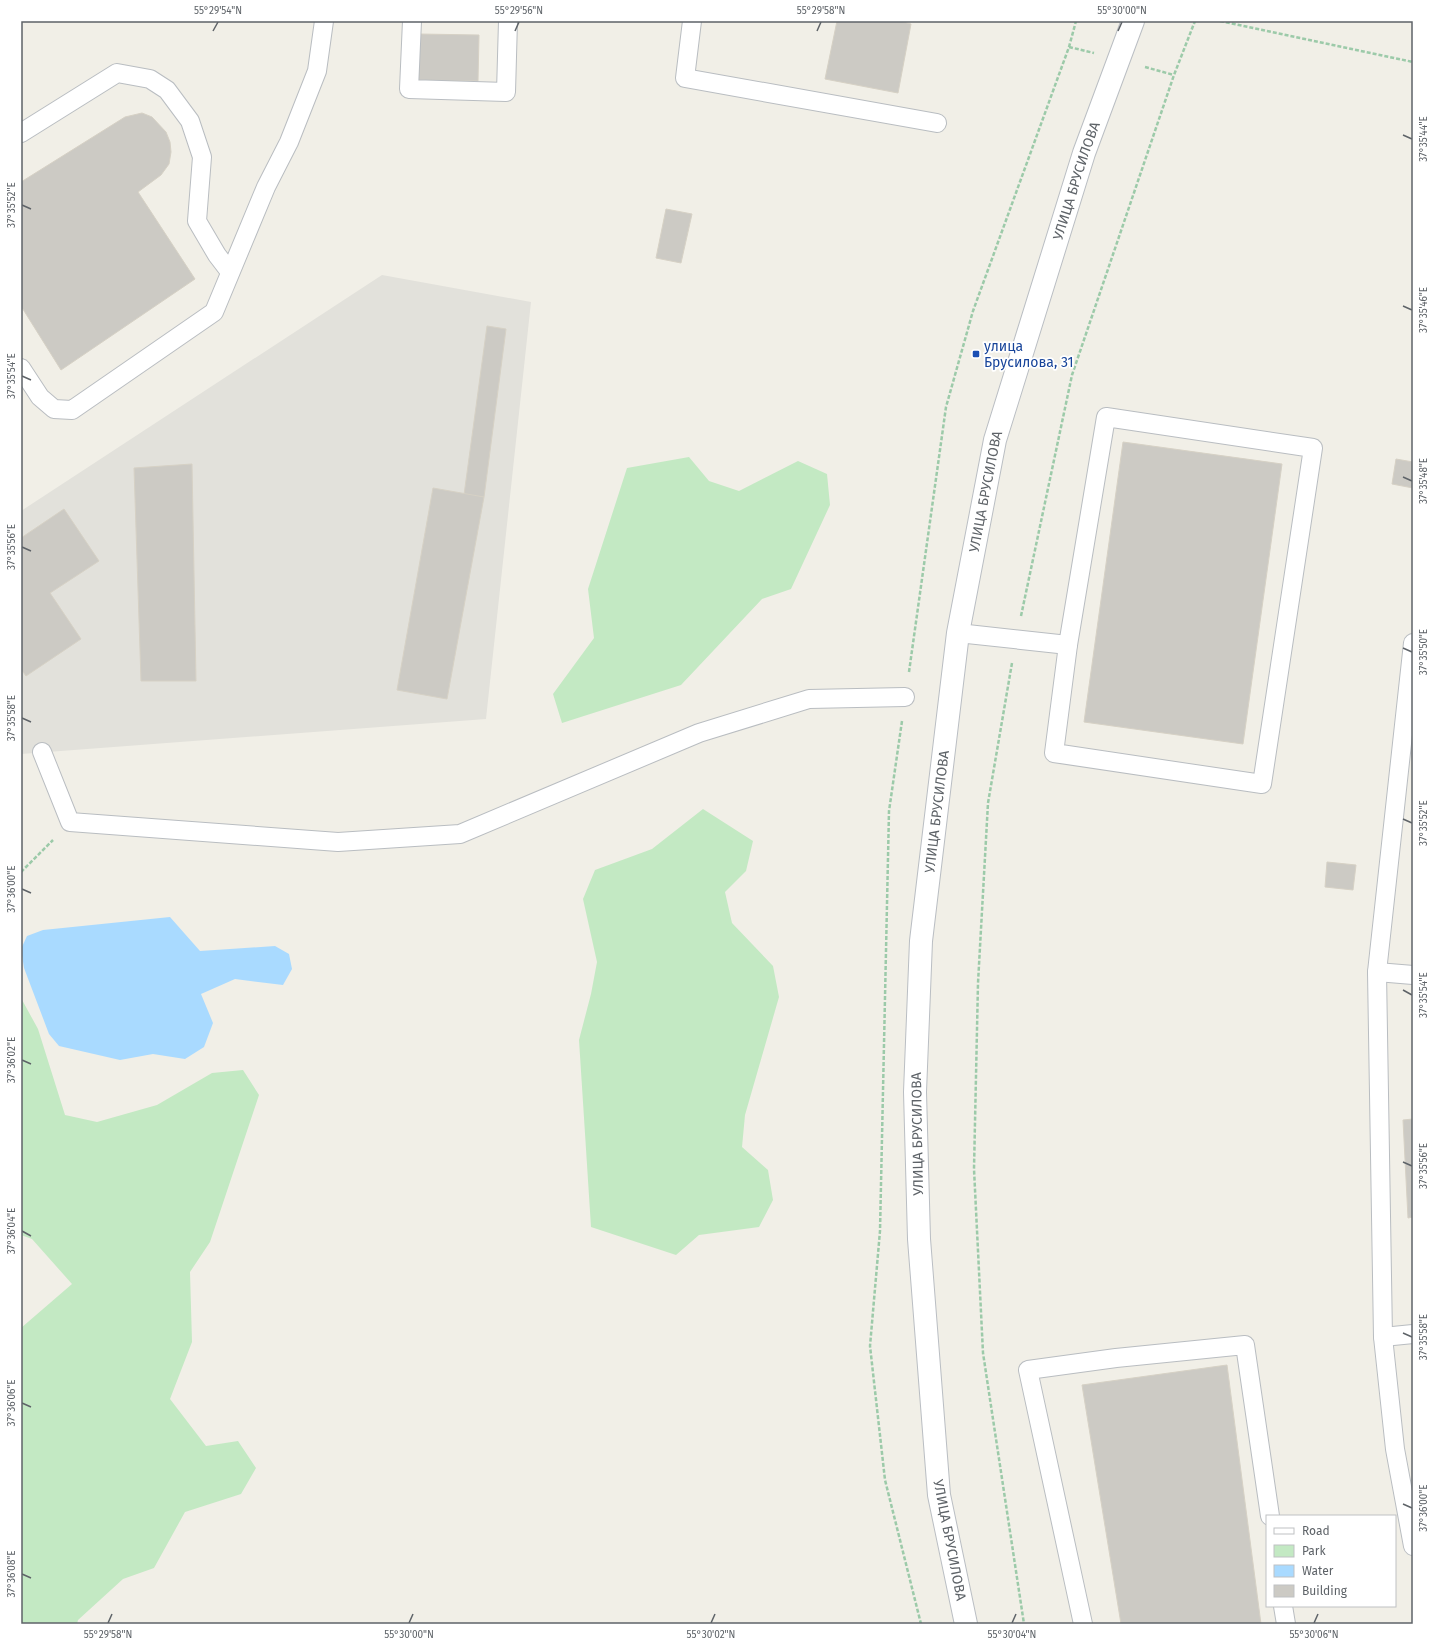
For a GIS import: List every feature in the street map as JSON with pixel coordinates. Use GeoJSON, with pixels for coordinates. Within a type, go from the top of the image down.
{"type":"FeatureCollection","features":[{"type":"Feature","properties":{"kind":"street","name":"УЛИЦА БРУСИЛОВА"},"geometry":{"type":"LineString","coordinates":[[966,1624],[939,1495],[919,1239],[915,1092],[921,942],[958,633],[995,440],[1084,153],[1133,21]]}},
{"type":"Feature","properties":{"kind":"lane"},"geometry":{"type":"LineString","coordinates":[[21,368],[40,397],[54,409],[72,410],[214,312],[266,187],[289,142],[318,72],[324,21]]}},
{"type":"Feature","properties":{"kind":"lane"},"geometry":{"type":"LineString","coordinates":[[412,21],[409,89],[506,92],[508,21]]}},
{"type":"Feature","properties":{"kind":"lane"},"geometry":{"type":"LineString","coordinates":[[692,21],[685,78],[937,123]]}},
{"type":"Feature","properties":{"kind":"lane"},"geometry":{"type":"LineString","coordinates":[[21,133],[118,73],[150,79],[167,90],[190,121],[202,157],[197,222],[217,255],[230,272]]}},
{"type":"Feature","properties":{"kind":"lane"},"geometry":{"type":"LineString","coordinates":[[1106,416],[1313,448],[1262,784],[1054,753],[1068,645],[1106,416]]}},
{"type":"Feature","properties":{"kind":"lane"},"geometry":{"type":"LineString","coordinates":[[958,633],[1068,645]]}},
{"type":"Feature","properties":{"kind":"lane"},"geometry":{"type":"LineString","coordinates":[[1413,643],[1377,972],[1382,1337],[1395,1449],[1413,1546]]}},
{"type":"Feature","properties":{"kind":"lane"},"geometry":{"type":"LineString","coordinates":[[42,752],[70,822],[338,842],[460,834],[706,730],[809,699],[905,696]]}},
{"type":"Feature","properties":{"kind":"lane"},"geometry":{"type":"LineString","coordinates":[[1377,972],[1413,975]]}},
{"type":"Feature","properties":{"kind":"lane"},"geometry":{"type":"LineString","coordinates":[[1382,1337],[1413,1334]]}},
{"type":"Feature","properties":{"kind":"lane"},"geometry":{"type":"LineString","coordinates":[[1083,1624],[1028,1370],[1116,1358],[1245,1344],[1270,1515]]}},
{"type":"Feature","properties":{"kind":"lane"},"geometry":{"type":"LineString","coordinates":[[1283,1607],[1286,1624]]}},
{"type":"Feature","properties":{"kind":"path"},"geometry":{"type":"LineString","coordinates":[[1024,1624],[984,1353],[974,1169],[978,983],[988,803],[1016,639],[1072,375],[1174,75],[1195,21]]}},
{"type":"Feature","properties":{"kind":"path"},"geometry":{"type":"LineString","coordinates":[[1220,21],[1413,62]]}},
{"type":"Feature","properties":{"kind":"path"},"geometry":{"type":"LineString","coordinates":[[21,872],[70,822]]}},
{"type":"Feature","properties":{"kind":"shaded area"},"geometry":{"type":"Polygon","coordinates":[[[382,275],[531,302],[486,719],[21,754],[21,511],[382,275]]]}},
{"type":"Feature","properties":{"kind":"green space"},"geometry":{"type":"Polygon","coordinates":[[[689,457],[709,481],[739,491],[798,461],[827,474],[830,505],[791,589],[762,599],[681,685],[562,723],[553,694],[594,638],[588,589],[627,468],[689,457]]]}},
{"type":"Feature","properties":{"kind":"green space"},"geometry":{"type":"Polygon","coordinates":[[[703,809],[753,841],[746,871],[725,892],[732,923],[773,966],[779,997],[745,1115],[742,1147],[768,1170],[773,1200],[759,1227],[699,1235],[676,1255],[591,1227],[579,1040],[591,994],[597,962],[583,899],[595,870],[652,849],[703,809]]]}},
{"type":"Feature","properties":{"kind":"green space"},"geometry":{"type":"Polygon","coordinates":[[[21,998],[38,1029],[65,1115],[97,1122],[157,1105],[212,1073],[243,1070],[259,1095],[210,1242],[190,1272],[192,1342],[170,1399],[206,1446],[238,1441],[256,1468],[241,1494],[185,1512],[154,1568],[123,1579],[78,1620],[77,1624],[21,1624],[21,1328],[72,1284],[32,1239],[21,1235],[21,998]]]}},
{"type":"Feature","properties":{"kind":"water"},"geometry":{"type":"Polygon","coordinates":[[[170,917],[200,951],[275,946],[289,954],[292,969],[283,985],[235,979],[201,994],[213,1023],[204,1047],[185,1059],[153,1054],[120,1060],[59,1046],[49,1034],[24,968],[21,949],[27,936],[43,930],[170,917]]]}},
{"type":"Feature","properties":{"kind":"building"},"geometry":{"type":"Polygon","coordinates":[[[837,21],[899,21],[911,24],[898,93],[825,79],[837,21]]]}},
{"type":"Feature","properties":{"kind":"building"},"geometry":{"type":"Polygon","coordinates":[[[419,34],[479,35],[478,81],[418,80],[419,34]]]}},
{"type":"Feature","properties":{"kind":"building"},"geometry":{"type":"Polygon","coordinates":[[[142,113],[152,117],[166,132],[170,142],[171,152],[169,164],[161,175],[138,192],[195,279],[61,370],[21,306],[21,182],[125,117],[142,113]]]}},
{"type":"Feature","properties":{"kind":"building"},"geometry":{"type":"Polygon","coordinates":[[[666,209],[692,214],[681,263],[656,258],[666,209]]]}},
{"type":"Feature","properties":{"kind":"building"},"geometry":{"type":"Polygon","coordinates":[[[487,326],[506,329],[484,497],[464,495],[487,326]]]}},
{"type":"Feature","properties":{"kind":"building"},"geometry":{"type":"Polygon","coordinates":[[[1123,442],[1282,464],[1243,744],[1084,722],[1123,442]]]}},
{"type":"Feature","properties":{"kind":"building"},"geometry":{"type":"Polygon","coordinates":[[[1396,459],[1413,462],[1413,488],[1392,484],[1396,459]]]}},
{"type":"Feature","properties":{"kind":"building"},"geometry":{"type":"Polygon","coordinates":[[[192,464],[196,681],[141,681],[134,468],[192,464]]]}},
{"type":"Feature","properties":{"kind":"building"},"geometry":{"type":"Polygon","coordinates":[[[433,488],[484,497],[447,699],[397,690],[433,488]]]}},
{"type":"Feature","properties":{"kind":"building"},"geometry":{"type":"Polygon","coordinates":[[[64,509],[99,561],[50,593],[81,639],[26,676],[21,669],[21,538],[64,509]]]}},
{"type":"Feature","properties":{"kind":"building"},"geometry":{"type":"Polygon","coordinates":[[[1327,862],[1356,865],[1353,890],[1325,887],[1327,862]]]}},
{"type":"Feature","properties":{"kind":"building"},"geometry":{"type":"Polygon","coordinates":[[[1413,1119],[1413,1217],[1408,1218],[1403,1120],[1413,1119]]]}},
{"type":"Feature","properties":{"kind":"building"},"geometry":{"type":"Polygon","coordinates":[[[1227,1365],[1261,1624],[1121,1624],[1082,1385],[1227,1365]]]}},
{"type":"Feature","properties":{"kind":"place","name":"улица Брусилова, 31"},"geometry":{"type":"Point","coordinates":[976,354]}}]}
